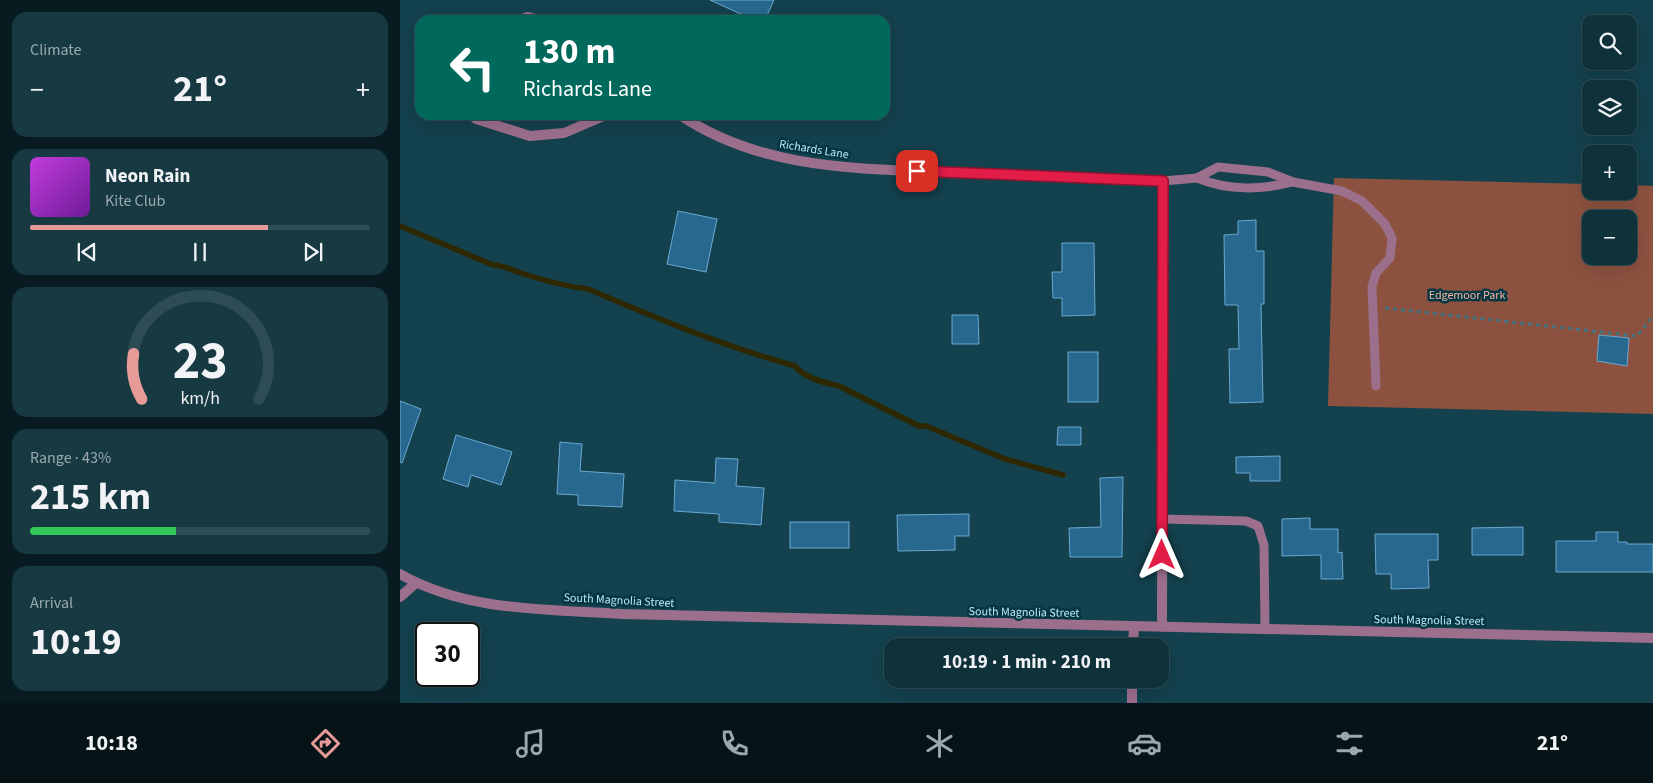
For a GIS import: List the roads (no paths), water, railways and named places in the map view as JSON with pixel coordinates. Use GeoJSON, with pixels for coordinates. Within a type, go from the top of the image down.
{"type":"FeatureCollection","features":[{"type":"Feature","properties":{"kind":"street"},"geometry":{"type":"LineString","coordinates":[[479,120],[530,136],[564,133],[594,120]]}},
{"type":"Feature","properties":{"kind":"street","name":"Richards Lane"},"geometry":{"type":"LineString","coordinates":[[687,120],[696,126],[752,151],[832,167],[1163,181]]}},
{"type":"Feature","properties":{"kind":"street"},"geometry":{"type":"LineString","coordinates":[[1162,627],[1163,181]]}},
{"type":"Feature","properties":{"kind":"street","name":"South Magnolia Street"},"geometry":{"type":"LineString","coordinates":[[400,574],[416,583],[480,603],[604,613],[1653,638]]}},
{"type":"Feature","properties":{"kind":"street"},"geometry":{"type":"LineString","coordinates":[[400,597],[416,583]]}},
{"type":"Feature","properties":{"kind":"street"},"geometry":{"type":"LineString","coordinates":[[1133,638],[1134,626]]}},
{"type":"Feature","properties":{"kind":"street"},"geometry":{"type":"LineString","coordinates":[[1132,688],[1132,703]]}},
{"type":"Feature","properties":{"kind":"lane"},"geometry":{"type":"LineString","coordinates":[[1163,181],[1197,178],[1218,168],[1268,172],[1293,182],[1342,191],[1362,201],[1385,224],[1392,238],[1390,258],[1376,273],[1372,287],[1376,386]]}},
{"type":"Feature","properties":{"kind":"lane"},"geometry":{"type":"LineString","coordinates":[[1197,178],[1217,186],[1265,188],[1293,182]]}},
{"type":"Feature","properties":{"kind":"lane"},"geometry":{"type":"LineString","coordinates":[[1162,520],[1246,521],[1258,526],[1264,545],[1265,629]]}},
{"type":"Feature","properties":{"kind":"waterway"},"geometry":{"type":"LineString","coordinates":[[400,226],[493,265],[502,266],[551,282],[588,289],[664,321],[795,366],[809,377],[839,386],[919,426],[926,426],[1005,459],[1063,475]]}},
{"type":"Feature","properties":{"kind":"park label","name":"Edgemoor Park"},"geometry":{"type":"Point","coordinates":[1467,295]}}]}
